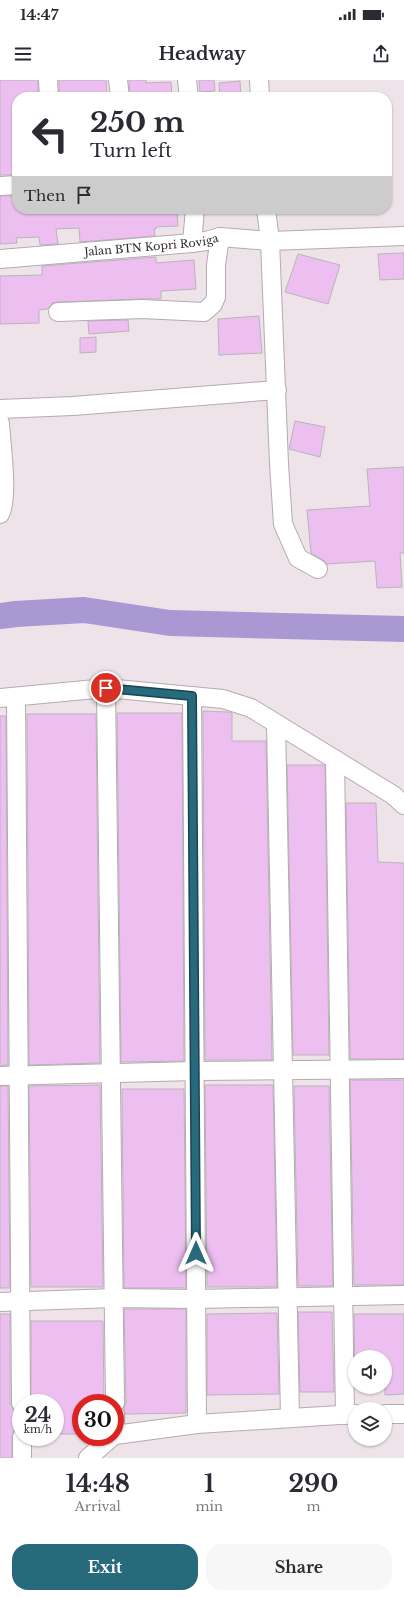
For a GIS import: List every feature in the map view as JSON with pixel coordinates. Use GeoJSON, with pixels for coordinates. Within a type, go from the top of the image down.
{"type":"FeatureCollection","features":[{"type":"Feature","properties":{"kind":"street"},"geometry":{"type":"LineString","coordinates":[[48,80],[49,92]]}},
{"type":"Feature","properties":{"kind":"street"},"geometry":{"type":"LineString","coordinates":[[118,80],[119,92]]}},
{"type":"Feature","properties":{"kind":"street"},"geometry":{"type":"LineString","coordinates":[[188,80],[189,92]]}},
{"type":"Feature","properties":{"kind":"street"},"geometry":{"type":"LineString","coordinates":[[259,80],[260,92]]}},
{"type":"Feature","properties":{"kind":"street"},"geometry":{"type":"LineString","coordinates":[[0,186],[12,185]]}},
{"type":"Feature","properties":{"kind":"street"},"geometry":{"type":"LineString","coordinates":[[192,243],[195,214]]}},
{"type":"Feature","properties":{"kind":"street"},"geometry":{"type":"LineString","coordinates":[[267,214],[270,241],[279,464],[283,524],[298,558],[318,569]]}},
{"type":"Feature","properties":{"kind":"street","name":"Jalan BTN Kopri Roviga"},"geometry":{"type":"LineString","coordinates":[[0,258],[192,243],[220,237],[270,241],[404,236]]}},
{"type":"Feature","properties":{"kind":"street"},"geometry":{"type":"LineString","coordinates":[[58,312],[142,309],[204,312],[213,304],[216,297],[216,265],[220,237]]}},
{"type":"Feature","properties":{"kind":"street"},"geometry":{"type":"LineString","coordinates":[[0,409],[81,405],[277,390]]}},
{"type":"Feature","properties":{"kind":"street"},"geometry":{"type":"LineString","coordinates":[[0,423],[4,494],[3,510],[0,514]]}},
{"type":"Feature","properties":{"kind":"street"},"geometry":{"type":"LineString","coordinates":[[106,688],[115,1394]]}},
{"type":"Feature","properties":{"kind":"street"},"geometry":{"type":"LineString","coordinates":[[21,1394],[19,1076],[8,697],[106,688],[223,699],[251,708],[393,795],[404,805]]}},
{"type":"Feature","properties":{"kind":"street"},"geometry":{"type":"LineString","coordinates":[[192,696],[198,1424]]}},
{"type":"Feature","properties":{"kind":"street"},"geometry":{"type":"LineString","coordinates":[[276,724],[290,1418]]}},
{"type":"Feature","properties":{"kind":"street"},"geometry":{"type":"LineString","coordinates":[[335,759],[344,1296],[349,1402]]}},
{"type":"Feature","properties":{"kind":"street"},"geometry":{"type":"LineString","coordinates":[[0,1076],[195,1071],[404,1069]]}},
{"type":"Feature","properties":{"kind":"street"},"geometry":{"type":"LineString","coordinates":[[0,1302],[114,1298],[197,1299],[404,1296]]}},
{"type":"Feature","properties":{"kind":"street"},"geometry":{"type":"LineString","coordinates":[[392,1414],[404,1414]]}},
{"type":"Feature","properties":{"kind":"street"},"geometry":{"type":"LineString","coordinates":[[124,1434],[198,1424],[348,1415]]}},
{"type":"Feature","properties":{"kind":"street"},"geometry":{"type":"LineString","coordinates":[[22,1446],[22,1458]]}},
{"type":"Feature","properties":{"kind":"street"},"geometry":{"type":"LineString","coordinates":[[88,1458],[102,1446]]}},
{"type":"Feature","properties":{"kind":"building"},"geometry":{"type":"Polygon","coordinates":[[[0,80],[38,80],[38,92],[12,92],[12,175],[0,175],[0,80]]]}},
{"type":"Feature","properties":{"kind":"building"},"geometry":{"type":"Polygon","coordinates":[[[59,80],[106,80],[107,92],[59,92],[59,80]]]}},
{"type":"Feature","properties":{"kind":"building"},"geometry":{"type":"Polygon","coordinates":[[[129,80],[146,80],[146,83],[171,82],[172,92],[130,92],[129,80]]]}},
{"type":"Feature","properties":{"kind":"building"},"geometry":{"type":"Polygon","coordinates":[[[199,80],[214,80],[215,91],[200,92],[199,80]]]}},
{"type":"Feature","properties":{"kind":"building"},"geometry":{"type":"Polygon","coordinates":[[[240,81],[241,92],[220,92],[219,83],[240,81]]]}},
{"type":"Feature","properties":{"kind":"building"},"geometry":{"type":"Polygon","coordinates":[[[0,196],[12,196],[12,214],[177,214],[178,226],[156,227],[156,229],[154,229],[155,236],[80,242],[79,228],[56,229],[58,244],[40,245],[39,237],[16,238],[17,243],[0,244],[0,196]]]}},
{"type":"Feature","properties":{"kind":"building"},"geometry":{"type":"Polygon","coordinates":[[[404,253],[404,279],[380,280],[378,254],[404,253]]]}},
{"type":"Feature","properties":{"kind":"building"},"geometry":{"type":"Polygon","coordinates":[[[298,254],[340,265],[328,304],[285,292],[298,254]]]}},
{"type":"Feature","properties":{"kind":"building"},"geometry":{"type":"Polygon","coordinates":[[[156,257],[156,263],[194,260],[196,289],[161,291],[161,299],[57,302],[52,303],[48,309],[39,310],[39,323],[0,324],[0,276],[42,275],[42,266],[156,257]]]}},
{"type":"Feature","properties":{"kind":"building"},"geometry":{"type":"Polygon","coordinates":[[[259,316],[262,353],[219,355],[218,319],[259,316]]]}},
{"type":"Feature","properties":{"kind":"building"},"geometry":{"type":"Polygon","coordinates":[[[128,320],[129,331],[89,334],[88,321],[128,320]]]}},
{"type":"Feature","properties":{"kind":"building"},"geometry":{"type":"Polygon","coordinates":[[[96,337],[96,352],[80,353],[80,338],[96,337]]]}},
{"type":"Feature","properties":{"kind":"building"},"geometry":{"type":"Polygon","coordinates":[[[295,421],[325,427],[320,457],[289,449],[295,421]]]}},
{"type":"Feature","properties":{"kind":"building"},"geometry":{"type":"Polygon","coordinates":[[[404,467],[404,553],[400,553],[402,587],[377,588],[375,561],[327,564],[311,553],[307,510],[370,506],[367,469],[404,467]]]}},
{"type":"Feature","properties":{"kind":"building"},"geometry":{"type":"Polygon","coordinates":[[[203,711],[232,713],[232,741],[266,741],[272,1060],[205,1060],[203,711]]]}},
{"type":"Feature","properties":{"kind":"building"},"geometry":{"type":"Polygon","coordinates":[[[117,713],[182,713],[184,1061],[121,1062],[117,713]]]}},
{"type":"Feature","properties":{"kind":"building"},"geometry":{"type":"Polygon","coordinates":[[[27,714],[96,714],[100,1063],[29,1065],[27,714]]]}},
{"type":"Feature","properties":{"kind":"building"},"geometry":{"type":"Polygon","coordinates":[[[0,716],[6,716],[8,1065],[0,1066],[0,716]]]}},
{"type":"Feature","properties":{"kind":"building"},"geometry":{"type":"Polygon","coordinates":[[[287,765],[325,765],[329,1055],[293,1055],[287,765]]]}},
{"type":"Feature","properties":{"kind":"building"},"geometry":{"type":"Polygon","coordinates":[[[346,803],[376,803],[378,862],[404,863],[404,1059],[350,1059],[346,803]]]}},
{"type":"Feature","properties":{"kind":"building"},"geometry":{"type":"Polygon","coordinates":[[[350,1080],[404,1080],[404,1285],[354,1285],[350,1080]]]}},
{"type":"Feature","properties":{"kind":"building"},"geometry":{"type":"Polygon","coordinates":[[[100,1085],[103,1287],[31,1287],[29,1086],[100,1085]]]}},
{"type":"Feature","properties":{"kind":"building"},"geometry":{"type":"Polygon","coordinates":[[[205,1085],[273,1085],[277,1287],[207,1287],[205,1085]]]}},
{"type":"Feature","properties":{"kind":"building"},"geometry":{"type":"Polygon","coordinates":[[[0,1086],[8,1086],[10,1288],[0,1288],[0,1086]]]}},
{"type":"Feature","properties":{"kind":"building"},"geometry":{"type":"Polygon","coordinates":[[[294,1086],[329,1086],[333,1286],[298,1286],[294,1086]]]}},
{"type":"Feature","properties":{"kind":"building"},"geometry":{"type":"Polygon","coordinates":[[[122,1089],[184,1089],[186,1288],[124,1288],[122,1089]]]}},
{"type":"Feature","properties":{"kind":"building"},"geometry":{"type":"Polygon","coordinates":[[[124,1309],[186,1309],[186,1413],[125,1414],[124,1408],[126,1403],[124,1309]]]}},
{"type":"Feature","properties":{"kind":"building"},"geometry":{"type":"Polygon","coordinates":[[[298,1312],[332,1312],[334,1392],[300,1392],[298,1312]]]}},
{"type":"Feature","properties":{"kind":"building"},"geometry":{"type":"Polygon","coordinates":[[[277,1313],[279,1394],[207,1395],[207,1314],[277,1313]]]}},
{"type":"Feature","properties":{"kind":"building"},"geometry":{"type":"Polygon","coordinates":[[[0,1314],[10,1314],[10,1403],[12,1407],[12,1458],[0,1458],[0,1314]]]}},
{"type":"Feature","properties":{"kind":"building"},"geometry":{"type":"Polygon","coordinates":[[[354,1314],[404,1314],[404,1394],[385,1395],[392,1394],[392,1350],[355,1350],[354,1314]]]}},
{"type":"Feature","properties":{"kind":"building"},"geometry":{"type":"Polygon","coordinates":[[[31,1321],[103,1321],[104,1394],[72,1394],[72,1434],[64,1434],[64,1394],[31,1394],[31,1321]]]}},
{"type":"Feature","properties":{"kind":"waterway"},"geometry":{"type":"LineString","coordinates":[[0,616],[84,610],[170,623],[404,629]]}},
{"type":"Feature","properties":{"kind":"route"},"geometry":{"type":"LineString","coordinates":[[106,688],[192,696],[196,1253]]}}]}
